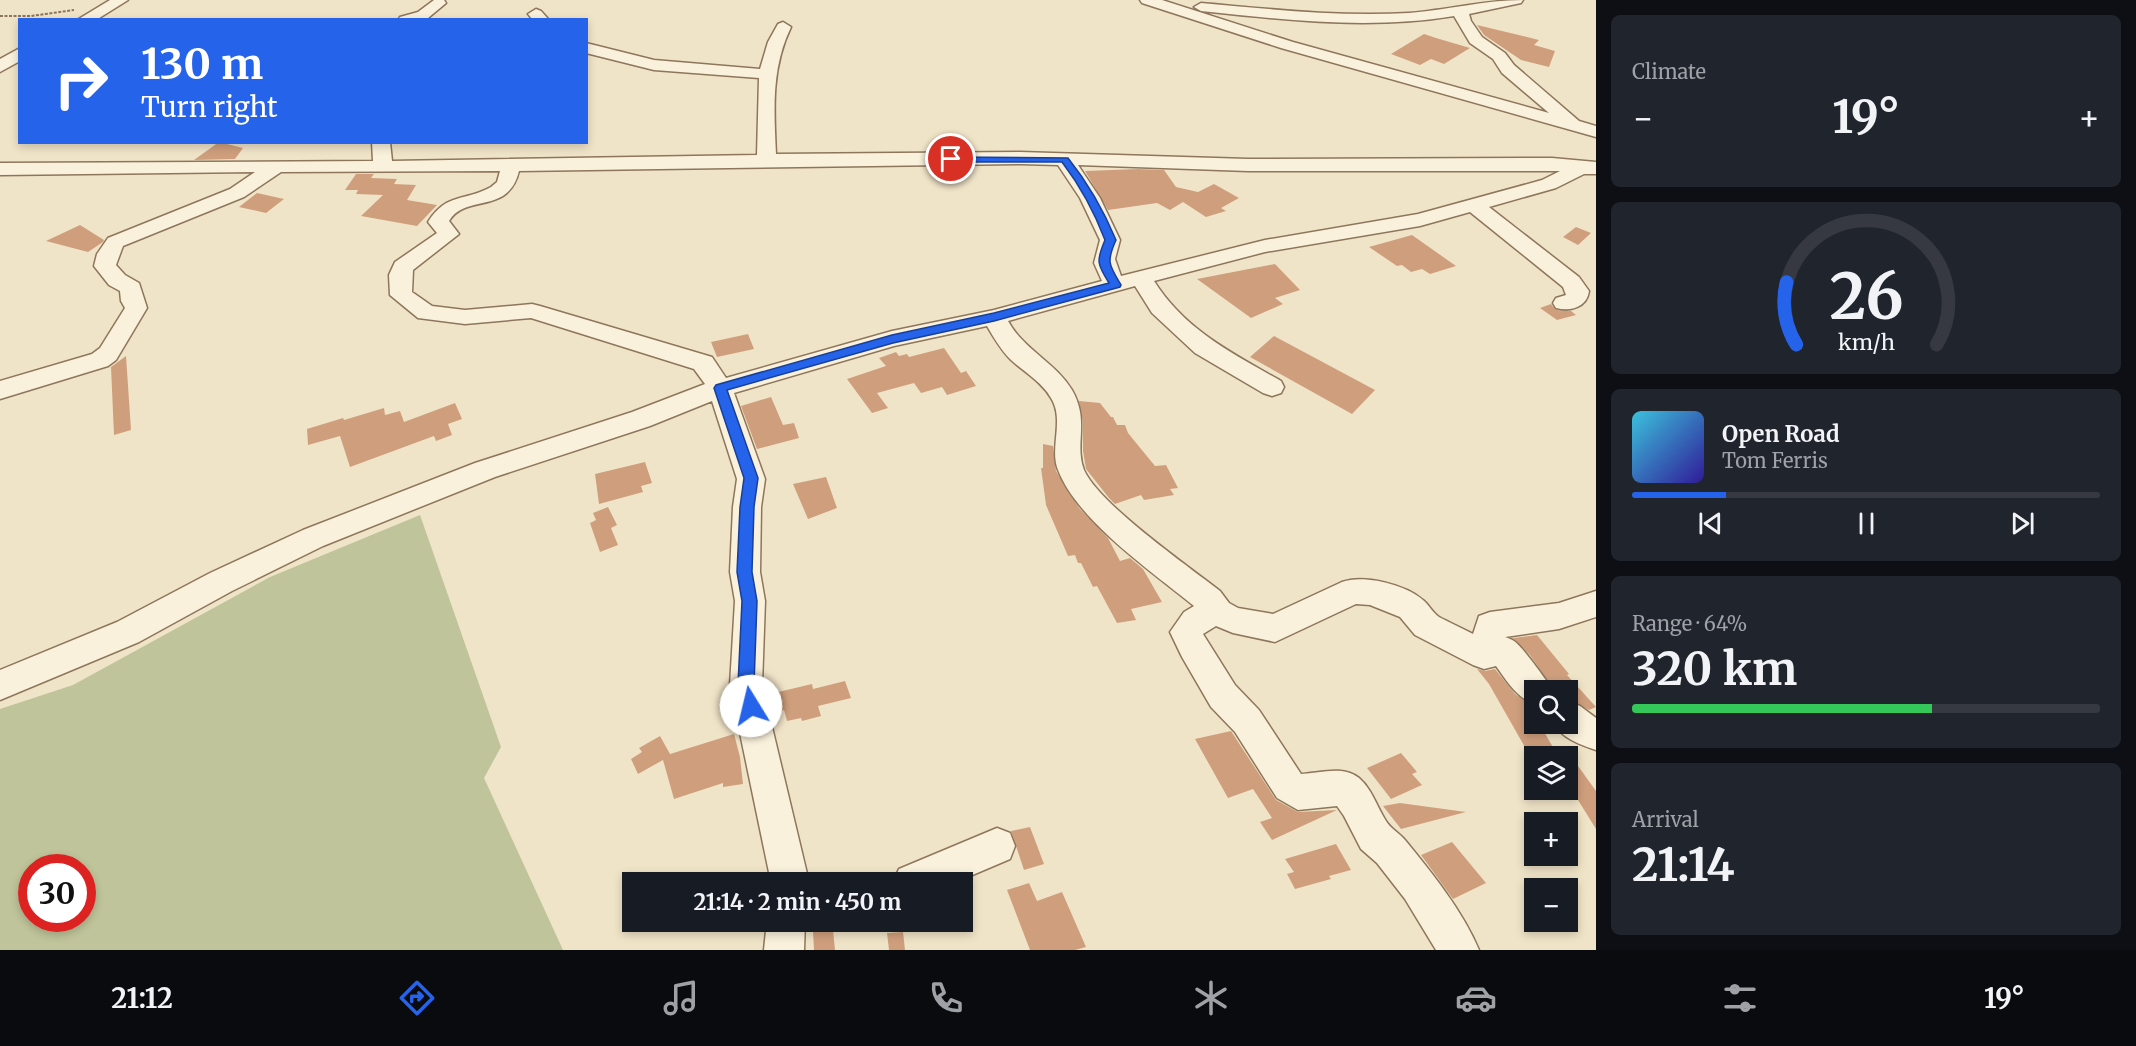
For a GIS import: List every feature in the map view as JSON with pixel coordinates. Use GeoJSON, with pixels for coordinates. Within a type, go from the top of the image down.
{"type":"FeatureCollection","features":[{"type":"Feature","properties":{"kind":"street"},"geometry":{"type":"LineString","coordinates":[[1147,0],[1287,45],[1596,132]]}},
{"type":"Feature","properties":{"kind":"street"},"geometry":{"type":"LineString","coordinates":[[1155,0],[1303,16],[1376,19],[1459,11],[1496,2],[1516,0]]}},
{"type":"Feature","properties":{"kind":"street"},"geometry":{"type":"LineString","coordinates":[[1442,0],[1459,11],[1476,40],[1499,56],[1508,69],[1573,125]]}},
{"type":"Feature","properties":{"kind":"street"},"geometry":{"type":"LineString","coordinates":[[88,18],[117,2]]}},
{"type":"Feature","properties":{"kind":"street"},"geometry":{"type":"LineString","coordinates":[[412,18],[423,15],[439,3]]}},
{"type":"Feature","properties":{"kind":"street"},"geometry":{"type":"LineString","coordinates":[[767,160],[766,74],[774,43],[783,27]]}},
{"type":"Feature","properties":{"kind":"street"},"geometry":{"type":"LineString","coordinates":[[588,48],[654,64],[766,74]]}},
{"type":"Feature","properties":{"kind":"street"},"geometry":{"type":"LineString","coordinates":[[0,66],[18,54]]}},
{"type":"Feature","properties":{"kind":"street"},"geometry":{"type":"LineString","coordinates":[[381,144],[383,167]]}},
{"type":"Feature","properties":{"kind":"street"},"geometry":{"type":"LineString","coordinates":[[0,169],[511,166],[767,160],[1064,160],[1260,165],[1552,164],[1589,168]]}},
{"type":"Feature","properties":{"kind":"street"},"geometry":{"type":"LineString","coordinates":[[1064,160],[1081,180],[1099,211],[1110,240],[1104,255],[1104,265],[1116,285]]}},
{"type":"Feature","properties":{"kind":"street"},"geometry":{"type":"LineString","coordinates":[[0,390],[100,360],[108,354],[136,308],[132,301],[131,288],[117,280],[105,266],[108,254],[115,242],[237,193],[278,166]]}},
{"type":"Feature","properties":{"kind":"street"},"geometry":{"type":"LineString","coordinates":[[511,166],[505,184],[495,193],[485,198],[449,207],[441,214],[438,222],[449,234],[403,267],[400,274],[400,294],[426,313],[465,317],[532,311],[703,363],[720,388],[751,478],[747,507],[745,572],[750,601],[746,685],[790,872]]}},
{"type":"Feature","properties":{"kind":"street"},"geometry":{"type":"LineString","coordinates":[[0,685],[128,632],[221,582],[355,521],[485,470],[641,419],[720,388],[892,339],[994,317],[1265,246],[1420,220],[1550,184],[1589,168]]}},
{"type":"Feature","properties":{"kind":"street"},"geometry":{"type":"LineString","coordinates":[[1472,204],[1571,282],[1578,291],[1577,299],[1564,303]]}},
{"type":"Feature","properties":{"kind":"street"},"geometry":{"type":"LineString","coordinates":[[1141,277],[1161,308],[1203,347],[1272,387]]}},
{"type":"Feature","properties":{"kind":"street"},"geometry":{"type":"LineString","coordinates":[[994,317],[1013,347],[1060,390],[1070,412],[1071,468],[1078,484],[1123,531],[1209,600],[1218,612],[1233,620],[1254,626],[1275,628],[1353,591],[1370,592],[1393,599],[1411,608],[1426,625],[1484,654],[1490,626],[1559,616],[1596,604]]}},
{"type":"Feature","properties":{"kind":"street"},"geometry":{"type":"LineString","coordinates":[[1209,600],[1209,615],[1195,621],[1186,632],[1223,696],[1247,721],[1289,786],[1298,792],[1332,788],[1346,790],[1357,803],[1374,836],[1390,850],[1418,886],[1459,950]]}},
{"type":"Feature","properties":{"kind":"street"},"geometry":{"type":"LineString","coordinates":[[1487,648],[1492,652],[1504,651],[1525,680]]}},
{"type":"Feature","properties":{"kind":"street"},"geometry":{"type":"LineString","coordinates":[[1578,725],[1596,734]]}},
{"type":"Feature","properties":{"kind":"street"},"geometry":{"type":"LineString","coordinates":[[936,872],[997,846]]}},
{"type":"Feature","properties":{"kind":"street"},"geometry":{"type":"LineString","coordinates":[[784,950],[785,932]]}},
{"type":"Feature","properties":{"kind":"path"},"geometry":{"type":"LineString","coordinates":[[0,16],[31,16],[117,2]]}},
{"type":"Feature","properties":{"kind":"green space"},"geometry":{"type":"Polygon","coordinates":[[[420,515],[501,747],[484,778],[563,950],[0,950],[0,709],[73,685],[270,577],[420,515]]]}},
{"type":"Feature","properties":{"kind":"building"},"geometry":{"type":"Polygon","coordinates":[[[1477,25],[1539,40],[1534,45],[1555,51],[1549,67],[1521,60],[1484,35],[1477,25]]]}},
{"type":"Feature","properties":{"kind":"building"},"geometry":{"type":"Polygon","coordinates":[[[1424,34],[1470,48],[1444,64],[1431,59],[1420,65],[1391,54],[1424,34]]]}},
{"type":"Feature","properties":{"kind":"building"},"geometry":{"type":"Polygon","coordinates":[[[216,144],[243,148],[235,159],[194,160],[216,144]]]}},
{"type":"Feature","properties":{"kind":"building"},"geometry":{"type":"Polygon","coordinates":[[[1164,170],[1176,187],[1198,192],[1214,184],[1239,198],[1221,208],[1226,211],[1206,217],[1183,202],[1170,210],[1157,203],[1108,210],[1085,171],[1164,170]]]}},
{"type":"Feature","properties":{"kind":"building"},"geometry":{"type":"Polygon","coordinates":[[[356,174],[374,174],[371,178],[397,179],[394,184],[416,185],[407,200],[437,205],[417,226],[361,216],[383,195],[356,194],[358,190],[345,190],[356,174]]]}},
{"type":"Feature","properties":{"kind":"building"},"geometry":{"type":"Polygon","coordinates":[[[257,193],[284,199],[266,213],[239,207],[257,193]]]}},
{"type":"Feature","properties":{"kind":"building"},"geometry":{"type":"Polygon","coordinates":[[[80,225],[104,240],[103,242],[88,252],[46,241],[80,225]]]}},
{"type":"Feature","properties":{"kind":"building"},"geometry":{"type":"Polygon","coordinates":[[[1576,227],[1591,233],[1578,245],[1563,237],[1576,227]]]}},
{"type":"Feature","properties":{"kind":"building"},"geometry":{"type":"Polygon","coordinates":[[[1412,235],[1456,266],[1430,274],[1422,269],[1411,272],[1402,265],[1397,266],[1369,247],[1412,235]]]}},
{"type":"Feature","properties":{"kind":"building"},"geometry":{"type":"Polygon","coordinates":[[[1275,264],[1300,290],[1275,298],[1283,304],[1251,318],[1197,279],[1275,264]]]}},
{"type":"Feature","properties":{"kind":"building"},"geometry":{"type":"Polygon","coordinates":[[[1551,304],[1556,310],[1571,311],[1576,315],[1557,320],[1540,308],[1551,304]]]}},
{"type":"Feature","properties":{"kind":"building"},"geometry":{"type":"Polygon","coordinates":[[[748,334],[754,349],[717,357],[711,342],[748,334]]]}},
{"type":"Feature","properties":{"kind":"building"},"geometry":{"type":"Polygon","coordinates":[[[1274,336],[1375,390],[1352,414],[1250,357],[1274,336]]]}},
{"type":"Feature","properties":{"kind":"building"},"geometry":{"type":"Polygon","coordinates":[[[944,348],[961,373],[966,371],[976,386],[947,395],[942,387],[921,393],[914,383],[877,393],[888,408],[872,413],[847,379],[886,366],[879,358],[896,352],[899,356],[907,354],[909,357],[944,348]]]}},
{"type":"Feature","properties":{"kind":"building"},"geometry":{"type":"Polygon","coordinates":[[[126,356],[131,430],[114,435],[111,367],[126,356]]]}},
{"type":"Feature","properties":{"kind":"building"},"geometry":{"type":"Polygon","coordinates":[[[771,397],[783,425],[794,423],[799,438],[757,449],[741,406],[771,397]]]}},
{"type":"Feature","properties":{"kind":"building"},"geometry":{"type":"Polygon","coordinates":[[[1079,401],[1100,403],[1117,425],[1125,425],[1128,433],[1155,466],[1166,465],[1178,488],[1170,489],[1174,495],[1144,500],[1141,495],[1115,504],[1086,469],[1083,451],[1083,422],[1079,401]]]}},
{"type":"Feature","properties":{"kind":"building"},"geometry":{"type":"Polygon","coordinates":[[[455,403],[462,419],[448,424],[452,435],[436,441],[434,436],[350,467],[340,436],[308,445],[307,429],[343,418],[344,420],[384,408],[385,415],[400,411],[404,422],[455,403]]]}},
{"type":"Feature","properties":{"kind":"building"},"geometry":{"type":"Polygon","coordinates":[[[1043,444],[1053,446],[1056,471],[1080,509],[1108,538],[1120,561],[1130,558],[1143,569],[1162,602],[1131,609],[1136,620],[1117,623],[1097,586],[1093,587],[1081,563],[1078,563],[1075,555],[1068,556],[1046,505],[1041,468],[1043,468],[1043,444]]]}},
{"type":"Feature","properties":{"kind":"building"},"geometry":{"type":"Polygon","coordinates":[[[645,462],[652,483],[641,486],[643,492],[599,504],[595,474],[645,462]]]}},
{"type":"Feature","properties":{"kind":"building"},"geometry":{"type":"Polygon","coordinates":[[[826,477],[837,508],[808,519],[793,484],[826,477]]]}},
{"type":"Feature","properties":{"kind":"building"},"geometry":{"type":"Polygon","coordinates":[[[608,507],[617,525],[611,528],[618,545],[600,552],[590,523],[596,520],[593,513],[608,507]]]}},
{"type":"Feature","properties":{"kind":"building"},"geometry":{"type":"Polygon","coordinates":[[[1537,635],[1572,680],[1547,680],[1530,655],[1513,638],[1537,635]]]}},
{"type":"Feature","properties":{"kind":"building"},"geometry":{"type":"Polygon","coordinates":[[[1477,669],[1485,671],[1495,669],[1515,694],[1524,700],[1524,734],[1545,734],[1552,746],[1524,746],[1489,684],[1477,669]]]}},
{"type":"Feature","properties":{"kind":"building"},"geometry":{"type":"Polygon","coordinates":[[[845,681],[851,698],[818,706],[821,716],[802,721],[801,718],[787,721],[784,710],[779,711],[774,693],[812,684],[813,689],[845,681]]]}},
{"type":"Feature","properties":{"kind":"building"},"geometry":{"type":"Polygon","coordinates":[[[1578,687],[1596,707],[1589,710],[1578,704],[1578,687]]]}},
{"type":"Feature","properties":{"kind":"building"},"geometry":{"type":"Polygon","coordinates":[[[1231,731],[1276,800],[1298,812],[1337,810],[1272,840],[1260,822],[1272,818],[1253,789],[1228,798],[1195,739],[1231,731]]]}},
{"type":"Feature","properties":{"kind":"building"},"geometry":{"type":"Polygon","coordinates":[[[734,734],[740,757],[743,784],[723,787],[723,783],[674,799],[663,760],[638,774],[631,759],[642,752],[639,748],[660,736],[670,754],[734,734]]]}},
{"type":"Feature","properties":{"kind":"building"},"geometry":{"type":"Polygon","coordinates":[[[1401,753],[1417,772],[1412,774],[1422,785],[1391,799],[1367,768],[1401,753]]]}},
{"type":"Feature","properties":{"kind":"building"},"geometry":{"type":"Polygon","coordinates":[[[1578,766],[1596,791],[1596,829],[1578,800],[1578,766]]]}},
{"type":"Feature","properties":{"kind":"building"},"geometry":{"type":"Polygon","coordinates":[[[1400,803],[1466,812],[1401,829],[1383,806],[1400,803]]]}},
{"type":"Feature","properties":{"kind":"building"},"geometry":{"type":"Polygon","coordinates":[[[1030,827],[1044,864],[1024,870],[1011,831],[1030,827]]]}},
{"type":"Feature","properties":{"kind":"building"},"geometry":{"type":"Polygon","coordinates":[[[1452,842],[1486,883],[1453,899],[1421,855],[1452,842]]]}},
{"type":"Feature","properties":{"kind":"building"},"geometry":{"type":"Polygon","coordinates":[[[1336,844],[1351,870],[1329,876],[1331,879],[1295,889],[1287,874],[1294,872],[1285,859],[1336,844]]]}},
{"type":"Feature","properties":{"kind":"building"},"geometry":{"type":"Polygon","coordinates":[[[1029,883],[1037,901],[1062,892],[1086,947],[1075,950],[1030,950],[1007,890],[1029,883]]]}},
{"type":"Feature","properties":{"kind":"building"},"geometry":{"type":"Polygon","coordinates":[[[813,932],[833,932],[835,950],[814,950],[813,932]]]}},
{"type":"Feature","properties":{"kind":"building"},"geometry":{"type":"Polygon","coordinates":[[[903,932],[905,950],[889,950],[887,933],[903,932]]]}},
{"type":"Feature","properties":{"kind":"route"},"geometry":{"type":"LineString","coordinates":[[751,706],[746,685],[750,601],[745,572],[747,507],[751,478],[720,388],[892,339],[994,317],[1116,285],[1104,265],[1104,255],[1110,240],[1099,211],[1081,180],[1064,160],[951,159]]}}]}
